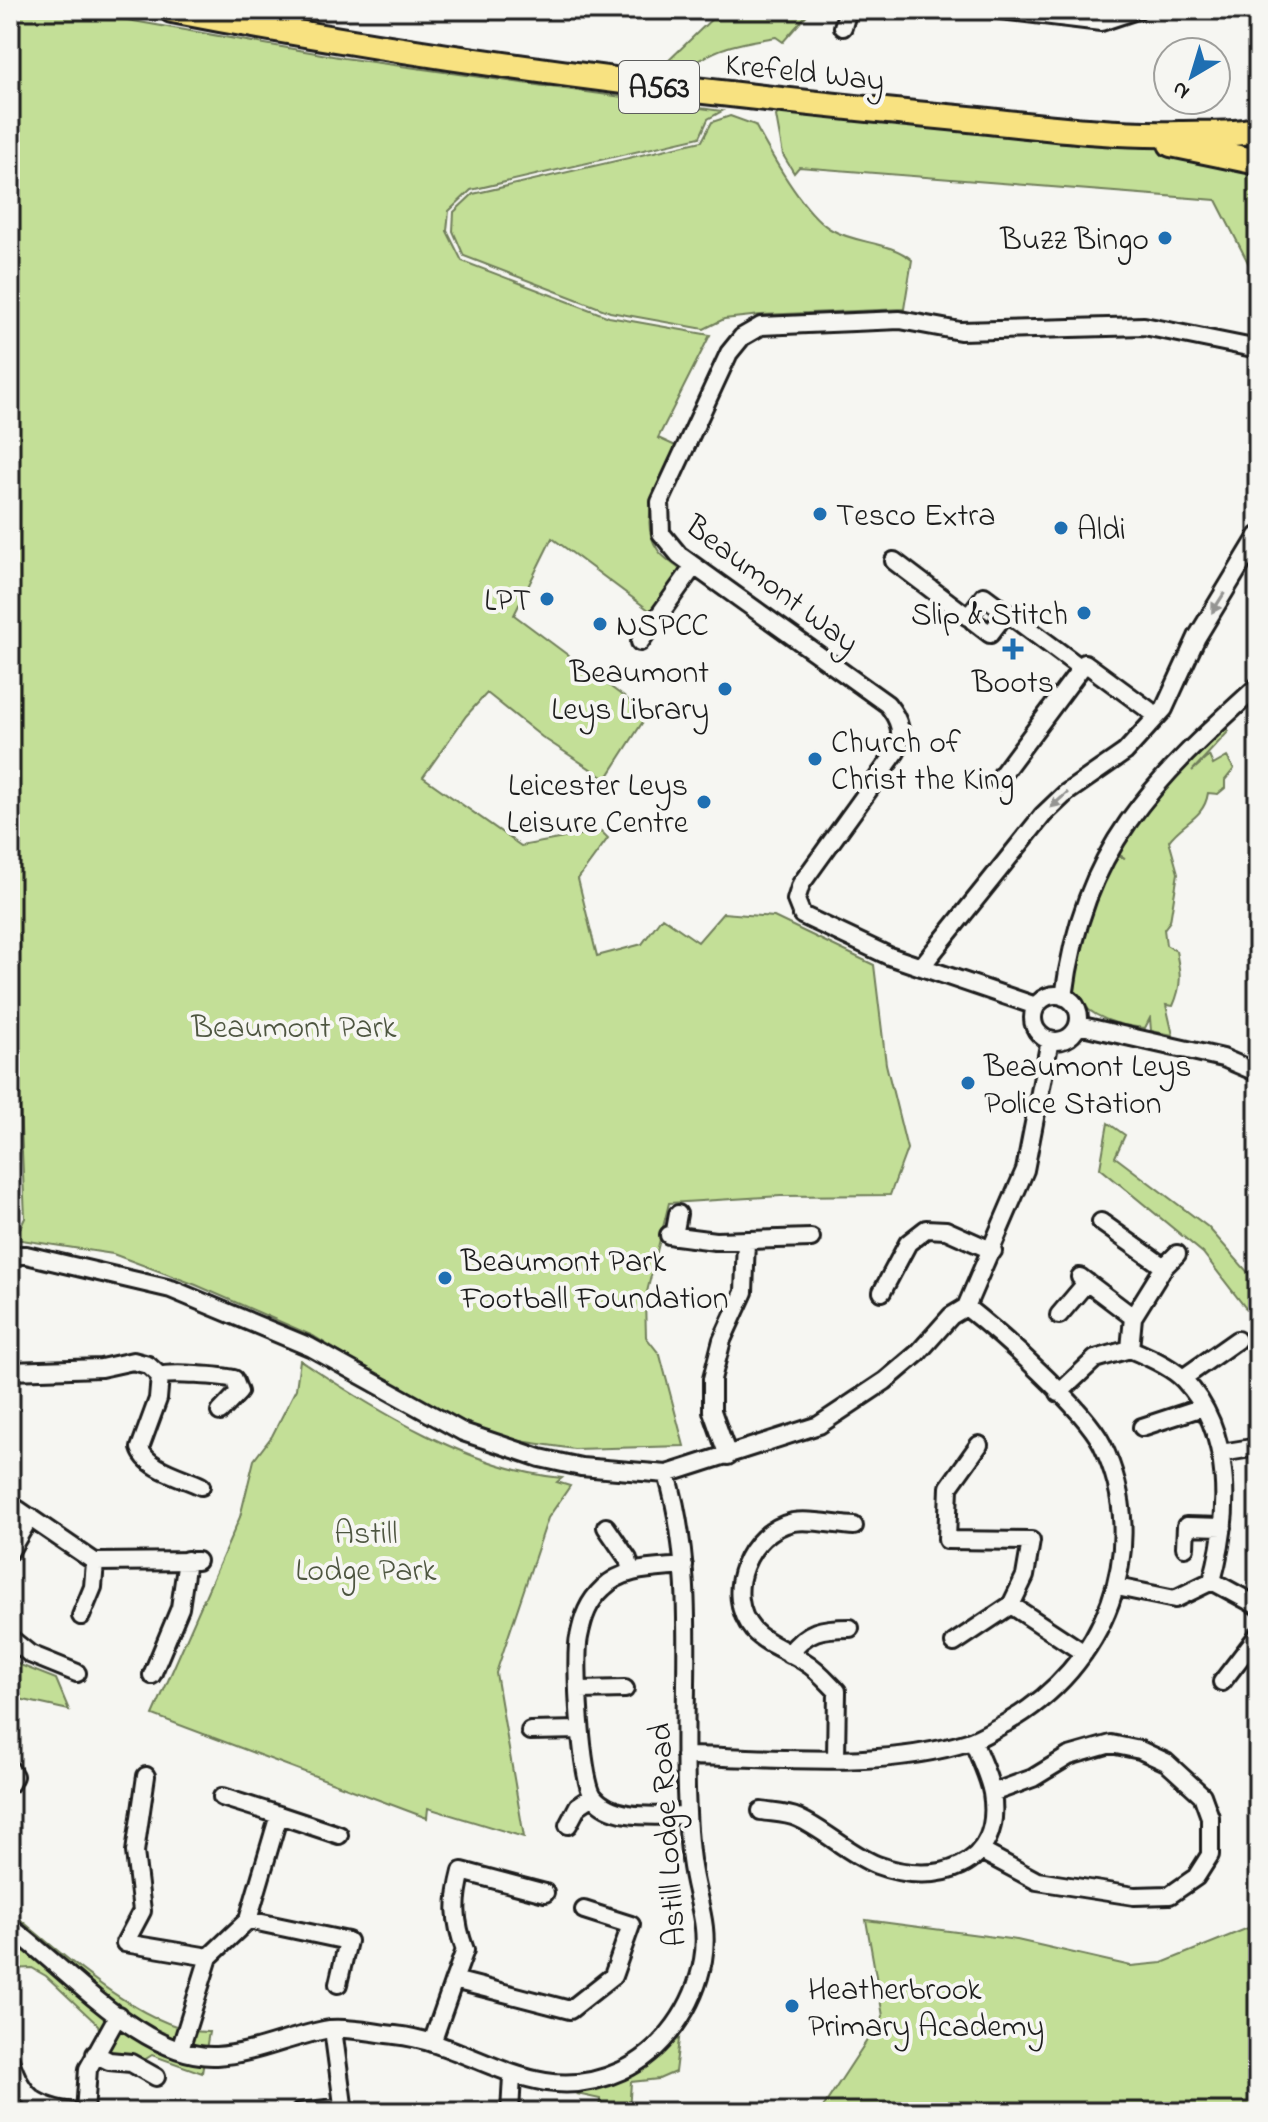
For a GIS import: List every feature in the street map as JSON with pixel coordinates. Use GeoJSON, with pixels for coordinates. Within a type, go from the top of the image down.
{"type":"FeatureCollection","features":[{"type":"Feature","properties":{"kind":"highway","name":"Krefeld Way"},"geometry":{"type":"LineString","coordinates":[[172,10],[324,39],[533,71],[781,102],[1150,137],[1241,134],[1258,129]]}},
{"type":"Feature","properties":{"kind":"highway","name":"Krefeld Way"},"geometry":{"type":"LineString","coordinates":[[1150,137],[1258,162]]}},
{"type":"Feature","properties":{"kind":"street"},"geometry":{"type":"LineString","coordinates":[[843,27],[848,10]]}},
{"type":"Feature","properties":{"kind":"street"},"geometry":{"type":"LineString","coordinates":[[1001,10],[1072,14],[1101,22],[1137,10]]}},
{"type":"Feature","properties":{"kind":"street","name":"Beaumont Way"},"geometry":{"type":"LineString","coordinates":[[1036,1006],[921,967],[802,915],[796,900],[801,884],[896,752],[901,734],[899,722],[887,704],[671,547],[661,533],[660,502],[729,353],[742,337],[761,326],[900,320],[960,331],[1144,326],[1258,349]]}},
{"type":"Feature","properties":{"kind":"street"},"geometry":{"type":"LineString","coordinates":[[1258,380],[1258,392]]}},
{"type":"Feature","properties":{"kind":"street"},"geometry":{"type":"LineString","coordinates":[[921,967],[1051,806],[1125,752],[1164,709],[1197,637],[1258,536]]}},
{"type":"Feature","properties":{"kind":"street"},"geometry":{"type":"LineString","coordinates":[[894,561],[968,617],[984,596],[1081,668]]}},
{"type":"Feature","properties":{"kind":"street"},"geometry":{"type":"LineString","coordinates":[[640,642],[694,566]]}},
{"type":"Feature","properties":{"kind":"street"},"geometry":{"type":"LineString","coordinates":[[973,621],[990,634],[1006,613]]}},
{"type":"Feature","properties":{"kind":"street"},"geometry":{"type":"LineString","coordinates":[[998,780],[1085,663],[1149,710]]}},
{"type":"Feature","properties":{"kind":"street"},"geometry":{"type":"LineString","coordinates":[[1064,997],[1069,952],[1094,879],[1114,839],[1167,772],[1258,686]]}},
{"type":"Feature","properties":{"kind":"street"},"geometry":{"type":"LineString","coordinates":[[1048,996],[1064,997],[1075,1005],[1078,1025],[1064,1040],[1050,1040],[1035,1027],[1036,1006],[1048,996]]}},
{"type":"Feature","properties":{"kind":"street"},"geometry":{"type":"LineString","coordinates":[[1078,1025],[1223,1058],[1258,1073]]}},
{"type":"Feature","properties":{"kind":"street"},"geometry":{"type":"LineString","coordinates":[[18,1255],[171,1289],[310,1347],[463,1432],[553,1461],[667,1474],[819,1425],[885,1381],[966,1307],[993,1251],[1025,1170],[1050,1040]]}},
{"type":"Feature","properties":{"kind":"street"},"geometry":{"type":"LineString","coordinates":[[678,1214],[671,1236],[746,1241],[811,1238]]}},
{"type":"Feature","properties":{"kind":"street"},"geometry":{"type":"LineString","coordinates":[[1101,1222],[1164,1267]]}},
{"type":"Feature","properties":{"kind":"street"},"geometry":{"type":"LineString","coordinates":[[882,1292],[908,1243],[926,1229],[946,1230],[993,1251]]}},
{"type":"Feature","properties":{"kind":"street"},"geometry":{"type":"LineString","coordinates":[[728,1456],[712,1411],[711,1393],[717,1356],[744,1292],[746,1241]]}},
{"type":"Feature","properties":{"kind":"street"},"geometry":{"type":"LineString","coordinates":[[1130,1349],[1133,1317],[1164,1267],[1177,1254]]}},
{"type":"Feature","properties":{"kind":"street"},"geometry":{"type":"LineString","coordinates":[[1059,1315],[1084,1279],[1133,1317]]}},
{"type":"Feature","properties":{"kind":"street"},"geometry":{"type":"LineString","coordinates":[[685,1756],[907,1757],[973,1741],[1027,1711],[1059,1684],[1103,1626],[1117,1587],[1125,1530],[1119,1484],[1101,1442],[1059,1393],[966,1307]]}},
{"type":"Feature","properties":{"kind":"street"},"geometry":{"type":"LineString","coordinates":[[1183,1378],[1237,1340]]}},
{"type":"Feature","properties":{"kind":"street"},"geometry":{"type":"LineString","coordinates":[[1059,1393],[1095,1359],[1130,1349],[1183,1378],[1203,1407],[1221,1453],[1223,1527],[1212,1581]]}},
{"type":"Feature","properties":{"kind":"street"},"geometry":{"type":"LineString","coordinates":[[10,1371],[101,1368],[133,1361],[148,1365],[160,1376],[161,1388],[140,1448],[141,1454],[150,1463],[201,1486]]}},
{"type":"Feature","properties":{"kind":"street"},"geometry":{"type":"LineString","coordinates":[[160,1376],[175,1372],[198,1378],[234,1379],[239,1392],[220,1412]]}},
{"type":"Feature","properties":{"kind":"street"},"geometry":{"type":"LineString","coordinates":[[1142,1427],[1203,1407]]}},
{"type":"Feature","properties":{"kind":"street"},"geometry":{"type":"LineString","coordinates":[[954,1643],[1011,1605],[1025,1576],[1031,1541],[941,1546],[949,1487],[979,1445]]}},
{"type":"Feature","properties":{"kind":"street"},"geometry":{"type":"LineString","coordinates":[[1221,1453],[1258,1447]]}},
{"type":"Feature","properties":{"kind":"street","name":"Astill Lodge Road"},"geometry":{"type":"LineString","coordinates":[[10,1927],[118,2015],[161,2045],[180,2050],[212,2056],[241,2053],[333,2029],[404,2036],[432,2043],[512,2076],[564,2083],[623,2071],[651,2051],[690,2006],[706,1932],[694,1882],[687,1815],[684,1566],[667,1474]]}},
{"type":"Feature","properties":{"kind":"street"},"geometry":{"type":"LineString","coordinates":[[10,1504],[95,1562],[192,1560],[180,1608],[152,1675]]}},
{"type":"Feature","properties":{"kind":"street"},"geometry":{"type":"LineString","coordinates":[[10,1551],[30,1517]]}},
{"type":"Feature","properties":{"kind":"street"},"geometry":{"type":"LineString","coordinates":[[836,1758],[837,1691],[806,1662],[752,1629],[742,1610],[740,1587],[745,1564],[756,1543],[793,1522],[854,1526]]}},
{"type":"Feature","properties":{"kind":"street"},"geometry":{"type":"LineString","coordinates":[[1185,1547],[1186,1526],[1223,1527]]}},
{"type":"Feature","properties":{"kind":"street"},"geometry":{"type":"LineString","coordinates":[[606,1527],[628,1559],[631,1572]]}},
{"type":"Feature","properties":{"kind":"street"},"geometry":{"type":"LineString","coordinates":[[81,1616],[93,1587],[95,1562]]}},
{"type":"Feature","properties":{"kind":"street"},"geometry":{"type":"LineString","coordinates":[[684,1566],[619,1575],[587,1606],[578,1641],[580,1730],[586,1775],[593,1796],[612,1809],[634,1815],[687,1815]]}},
{"type":"Feature","properties":{"kind":"street"},"geometry":{"type":"LineString","coordinates":[[1117,1587],[1175,1599],[1212,1581]]}},
{"type":"Feature","properties":{"kind":"street"},"geometry":{"type":"LineString","coordinates":[[1212,1581],[1257,1603]]}},
{"type":"Feature","properties":{"kind":"street"},"geometry":{"type":"LineString","coordinates":[[1011,1605],[1084,1653]]}},
{"type":"Feature","properties":{"kind":"street"},"geometry":{"type":"LineString","coordinates":[[789,1654],[801,1638],[818,1628],[856,1628]]}},
{"type":"Feature","properties":{"kind":"street"},"geometry":{"type":"LineString","coordinates":[[1222,1682],[1258,1635]]}},
{"type":"Feature","properties":{"kind":"street"},"geometry":{"type":"LineString","coordinates":[[10,1638],[30,1654],[77,1673]]}},
{"type":"Feature","properties":{"kind":"street"},"geometry":{"type":"LineString","coordinates":[[580,1690],[625,1689]]}},
{"type":"Feature","properties":{"kind":"street"},"geometry":{"type":"LineString","coordinates":[[530,1731],[580,1730]]}},
{"type":"Feature","properties":{"kind":"street"},"geometry":{"type":"LineString","coordinates":[[761,1811],[796,1816],[876,1865],[934,1873],[963,1868],[983,1852],[991,1824],[992,1793],[973,1741]]}},
{"type":"Feature","properties":{"kind":"street"},"geometry":{"type":"LineString","coordinates":[[983,1852],[1037,1881],[1134,1896],[1170,1895],[1196,1877],[1210,1855],[1210,1817],[1202,1795],[1166,1762],[1140,1750],[1111,1744],[1069,1756],[1033,1778],[992,1793]]}},
{"type":"Feature","properties":{"kind":"street"},"geometry":{"type":"LineString","coordinates":[[10,1769],[14,1776],[10,1784]]}},
{"type":"Feature","properties":{"kind":"street"},"geometry":{"type":"LineString","coordinates":[[146,1776],[135,1852],[142,1911],[125,1943],[209,1957]]}},
{"type":"Feature","properties":{"kind":"street"},"geometry":{"type":"LineString","coordinates":[[568,1825],[578,1806],[593,1796]]}},
{"type":"Feature","properties":{"kind":"street"},"geometry":{"type":"LineString","coordinates":[[222,1797],[339,1835]]}},
{"type":"Feature","properties":{"kind":"street"},"geometry":{"type":"LineString","coordinates":[[180,2050],[209,1957],[248,1920],[279,1815]]}},
{"type":"Feature","properties":{"kind":"street"},"geometry":{"type":"LineString","coordinates":[[432,2043],[465,1950],[454,1911],[462,1871],[545,1893]]}},
{"type":"Feature","properties":{"kind":"street"},"geometry":{"type":"LineString","coordinates":[[454,1980],[570,2010],[613,1976],[631,1925],[584,1910]]}},
{"type":"Feature","properties":{"kind":"street"},"geometry":{"type":"LineString","coordinates":[[248,1920],[348,1941],[338,1984]]}},
{"type":"Feature","properties":{"kind":"street"},"geometry":{"type":"LineString","coordinates":[[85,2112],[88,2069],[118,2015]]}},
{"type":"Feature","properties":{"kind":"street"},"geometry":{"type":"LineString","coordinates":[[300,2112],[344,2110],[333,2029]]}},
{"type":"Feature","properties":{"kind":"street"},"geometry":{"type":"LineString","coordinates":[[95,2054],[109,2061],[151,2069]]}},
{"type":"Feature","properties":{"kind":"street"},"geometry":{"type":"LineString","coordinates":[[10,2060],[19,2086],[32,2098],[49,2109],[74,2112]]}},
{"type":"Feature","properties":{"kind":"street"},"geometry":{"type":"LineString","coordinates":[[510,2112],[512,2076]]}},
{"type":"Feature","properties":{"kind":"green space","name":"Beaumont Park"},"geometry":{"type":"Polygon","coordinates":[[[10,10],[71,10],[344,58],[722,111],[708,119],[700,137],[471,190],[449,211],[447,231],[462,261],[609,317],[710,335],[658,438],[678,447],[654,497],[649,524],[660,553],[682,571],[653,613],[552,538],[514,615],[643,711],[644,720],[606,779],[542,737],[487,693],[466,716],[423,777],[521,846],[601,831],[608,838],[578,879],[597,956],[642,944],[662,917],[698,942],[723,913],[774,917],[874,965],[886,1064],[907,1149],[890,1195],[781,1196],[669,1203],[645,1300],[646,1337],[660,1355],[684,1446],[574,1449],[500,1438],[421,1402],[313,1336],[196,1285],[113,1254],[15,1239],[25,1218],[15,995],[10,992],[10,10]]]}},
{"type":"Feature","properties":{"kind":"green space"},"geometry":{"type":"Polygon","coordinates":[[[721,10],[811,10],[783,42],[776,37],[750,41],[684,65],[664,65],[721,10]]]}},
{"type":"Feature","properties":{"kind":"green space"},"geometry":{"type":"Polygon","coordinates":[[[783,107],[1104,139],[1164,149],[1247,173],[1258,179],[1258,282],[1216,200],[799,167],[794,173],[783,155],[776,116],[783,107]]]}},
{"type":"Feature","properties":{"kind":"green space"},"geometry":{"type":"Polygon","coordinates":[[[730,116],[755,125],[789,182],[821,222],[842,235],[893,249],[912,260],[904,309],[761,315],[724,319],[704,329],[610,312],[464,256],[453,231],[454,212],[473,194],[702,141],[712,122],[730,116]]]}},
{"type":"Feature","properties":{"kind":"green space"},"geometry":{"type":"Polygon","coordinates":[[[1225,728],[1229,731],[1192,771],[1209,756],[1213,765],[1227,757],[1234,769],[1225,780],[1225,788],[1218,794],[1208,793],[1202,809],[1169,841],[1178,873],[1170,921],[1164,929],[1166,945],[1176,951],[1179,972],[1173,1006],[1166,1005],[1173,1035],[1151,1031],[1150,1018],[1145,1028],[1106,1019],[1088,1010],[1075,995],[1083,943],[1102,887],[1116,856],[1125,858],[1118,854],[1139,818],[1180,771],[1225,728]]]}},
{"type":"Feature","properties":{"kind":"green space"},"geometry":{"type":"Polygon","coordinates":[[[1108,1123],[1125,1135],[1115,1157],[1208,1227],[1258,1284],[1258,1324],[1203,1253],[1100,1168],[1108,1123]]]}},
{"type":"Feature","properties":{"kind":"green space","name":"Astill Lodge Park"},"geometry":{"type":"Polygon","coordinates":[[[300,1360],[425,1435],[494,1463],[528,1473],[562,1478],[557,1482],[570,1486],[548,1518],[496,1673],[524,1837],[428,1808],[427,1818],[153,1715],[240,1517],[254,1460],[272,1436],[296,1389],[300,1360]]]}},
{"type":"Feature","properties":{"kind":"green space"},"geometry":{"type":"Polygon","coordinates":[[[10,1661],[56,1679],[69,1710],[10,1697],[10,1661]]]}},
{"type":"Feature","properties":{"kind":"green space"},"geometry":{"type":"Polygon","coordinates":[[[10,1911],[77,1967],[131,2004],[184,2029],[209,2032],[202,2073],[152,2055],[141,2062],[112,2055],[105,2050],[98,2025],[46,1976],[32,1968],[10,1969],[10,1911]]]}},
{"type":"Feature","properties":{"kind":"green space"},"geometry":{"type":"Polygon","coordinates":[[[866,1920],[1017,1940],[1131,1966],[1162,1963],[1258,1924],[1258,2112],[820,2112],[883,2016],[866,1920]]]}},
{"type":"Feature","properties":{"kind":"green space"},"geometry":{"type":"Polygon","coordinates":[[[682,2015],[675,2072],[659,2079],[631,2082],[629,2112],[599,2111],[600,2099],[577,2094],[556,2084],[623,2071],[682,2015]]]}},
{"type":"Feature","properties":{"kind":"place","name":"Buzz Bingo"},"geometry":{"type":"Point","coordinates":[1165,238]}},
{"type":"Feature","properties":{"kind":"place","name":"Tesco Extra"},"geometry":{"type":"Point","coordinates":[820,514]}},
{"type":"Feature","properties":{"kind":"place","name":"Aldi"},"geometry":{"type":"Point","coordinates":[1061,528]}},
{"type":"Feature","properties":{"kind":"place","name":"LPT"},"geometry":{"type":"Point","coordinates":[547,599]}},
{"type":"Feature","properties":{"kind":"place","name":"Slip & Stitch"},"geometry":{"type":"Point","coordinates":[1084,613]}},
{"type":"Feature","properties":{"kind":"place","name":"NSPCC"},"geometry":{"type":"Point","coordinates":[600,624]}},
{"type":"Feature","properties":{"kind":"place","name":"Boots"},"geometry":{"type":"Point","coordinates":[1013,649]}},
{"type":"Feature","properties":{"kind":"place","name":"Beaumont Leys Library"},"geometry":{"type":"Point","coordinates":[725,689]}},
{"type":"Feature","properties":{"kind":"place","name":"Church of Christ the King"},"geometry":{"type":"Point","coordinates":[815,759]}},
{"type":"Feature","properties":{"kind":"place","name":"Leicester Leys Leisure Centre"},"geometry":{"type":"Point","coordinates":[704,802]}},
{"type":"Feature","properties":{"kind":"place","name":"Beaumont Leys Police Station"},"geometry":{"type":"Point","coordinates":[968,1083]}},
{"type":"Feature","properties":{"kind":"place","name":"Beaumont Park Football Foundation"},"geometry":{"type":"Point","coordinates":[445,1278]}},
{"type":"Feature","properties":{"kind":"place","name":"Heatherbrook Primary Academy"},"geometry":{"type":"Point","coordinates":[792,2006]}}]}
